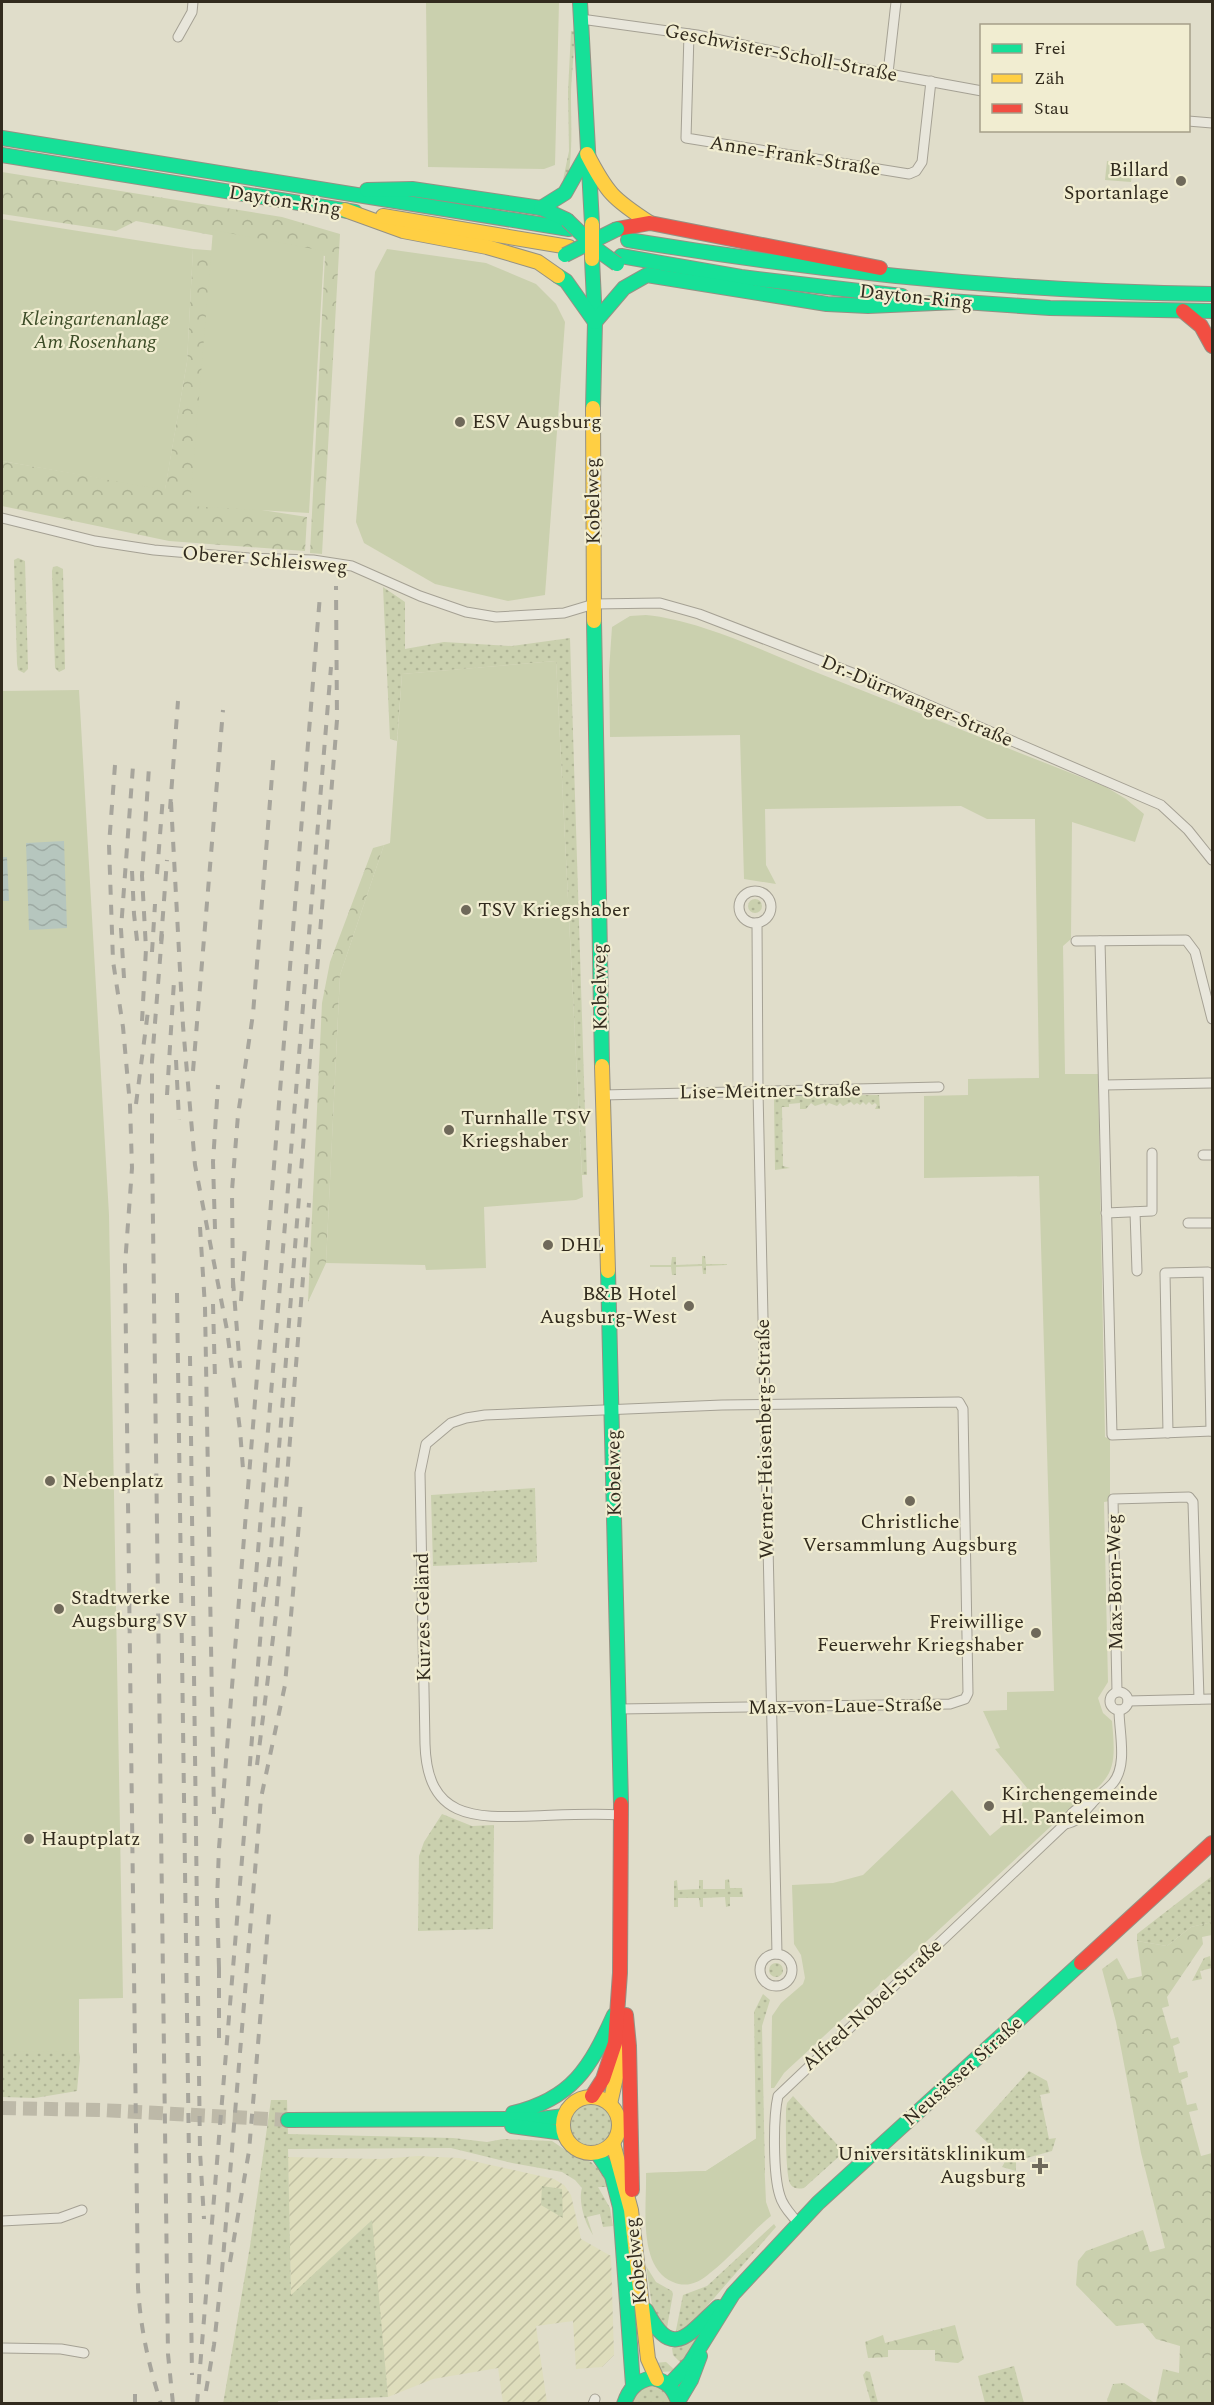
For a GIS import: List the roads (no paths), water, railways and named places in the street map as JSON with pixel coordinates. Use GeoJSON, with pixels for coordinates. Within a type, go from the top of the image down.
{"type":"FeatureCollection","features":[{"type":"Feature","properties":{"kind":"main road","name":"Kobelweg"},"geometry":{"type":"LineString","coordinates":[[580,2],[595,322],[592,468],[602,1095],[613,1411],[621,1815],[620,1973],[623,2047],[610,2104]]}},
{"type":"Feature","properties":{"kind":"main road","name":"Dayton-Ring"},"geometry":{"type":"LineString","coordinates":[[2,138],[568,224]]}},
{"type":"Feature","properties":{"kind":"main road"},"geometry":{"type":"LineString","coordinates":[[541,208],[565,193],[587,154]]}},
{"type":"Feature","properties":{"kind":"main road"},"geometry":{"type":"LineString","coordinates":[[587,154],[603,184],[619,203],[650,223]]}},
{"type":"Feature","properties":{"kind":"main road","name":"Dayton-Ring"},"geometry":{"type":"LineString","coordinates":[[2,155],[345,210],[567,251]]}},
{"type":"Feature","properties":{"kind":"main road"},"geometry":{"type":"LineString","coordinates":[[340,191],[412,189],[541,208],[592,241],[599,251],[647,275],[827,303],[868,306],[958,302]]}},
{"type":"Feature","properties":{"kind":"main road"},"geometry":{"type":"LineString","coordinates":[[345,210],[403,231],[488,247],[538,262],[566,280],[595,322],[632,280],[647,275]]}},
{"type":"Feature","properties":{"kind":"main road"},"geometry":{"type":"LineString","coordinates":[[538,262],[617,229],[650,223],[857,262],[960,285]]}},
{"type":"Feature","properties":{"kind":"main road","name":"Dayton-Ring"},"geometry":{"type":"LineString","coordinates":[[628,240],[818,270],[960,285],[1082,292],[1212,294]]}},
{"type":"Feature","properties":{"kind":"main road","name":"Dayton-Ring"},"geometry":{"type":"LineString","coordinates":[[619,260],[816,287],[958,302],[1050,308],[1212,311]]}},
{"type":"Feature","properties":{"kind":"main road"},"geometry":{"type":"LineString","coordinates":[[1183,311],[1201,326],[1210,337],[1212,346]]}},
{"type":"Feature","properties":{"kind":"main road","name":"Neusässer Straße"},"geometry":{"type":"LineString","coordinates":[[663,2382],[690,2363],[733,2294],[798,2223],[1212,1843]]}},
{"type":"Feature","properties":{"kind":"main road","name":"Kobelweg"},"geometry":{"type":"LineString","coordinates":[[592,2096],[603,2079],[610,2061],[622,2012]]}},
{"type":"Feature","properties":{"kind":"main road"},"geometry":{"type":"LineString","coordinates":[[465,2120],[529,2111],[562,2092],[580,2076],[594,2058],[622,2012]]}},
{"type":"Feature","properties":{"kind":"main road"},"geometry":{"type":"LineString","coordinates":[[622,2012],[629,2046],[631,2210]]}},
{"type":"Feature","properties":{"kind":"main road"},"geometry":{"type":"LineString","coordinates":[[288,2120],[541,2119],[564,2115],[576,2101],[592,2096],[602,2098],[610,2104],[619,2118],[619,2131],[613,2143],[597,2153],[587,2153],[576,2149],[568,2142],[564,2133],[564,2115]]}},
{"type":"Feature","properties":{"kind":"main road"},"geometry":{"type":"LineString","coordinates":[[465,2120],[564,2133]]}},
{"type":"Feature","properties":{"kind":"main road","name":"Kobelweg"},"geometry":{"type":"LineString","coordinates":[[613,2143],[631,2210],[648,2359],[679,2402]]}},
{"type":"Feature","properties":{"kind":"main road","name":"Kobelweg"},"geometry":{"type":"LineString","coordinates":[[597,2153],[612,2176],[620,2207],[633,2385]]}},
{"type":"Feature","properties":{"kind":"main road"},"geometry":{"type":"LineString","coordinates":[[639,2293],[653,2327],[670,2340],[678,2341],[687,2337],[733,2294]]}},
{"type":"Feature","properties":{"kind":"main road","name":"Neusässer Straße"},"geometry":{"type":"LineString","coordinates":[[679,2402],[696,2368],[705,2339]]}},
{"type":"Feature","properties":{"kind":"main road"},"geometry":{"type":"LineString","coordinates":[[624,2403],[626,2394],[633,2385],[641,2380],[663,2382]]}},
{"type":"Feature","properties":{"kind":"street"},"geometry":{"type":"LineString","coordinates":[[178,37],[192,12],[193,2]]}},
{"type":"Feature","properties":{"kind":"street"},"geometry":{"type":"LineString","coordinates":[[888,73],[896,2]]}},
{"type":"Feature","properties":{"kind":"street","name":"Geschwister-Scholl-Straße"},"geometry":{"type":"LineString","coordinates":[[581,19],[689,34],[980,91]]}},
{"type":"Feature","properties":{"kind":"street","name":"Anne-Frank-Straße"},"geometry":{"type":"LineString","coordinates":[[689,34],[686,138],[909,174],[916,171],[922,162],[931,81]]}},
{"type":"Feature","properties":{"kind":"street"},"geometry":{"type":"LineString","coordinates":[[1190,121],[1212,123]]}},
{"type":"Feature","properties":{"kind":"street","name":"Oberer Schleisweg"},"geometry":{"type":"LineString","coordinates":[[2,518],[95,541],[154,550],[249,558],[314,560],[352,566],[420,596],[466,612],[496,617],[564,613],[594,604]]}},
{"type":"Feature","properties":{"kind":"street","name":"Dr.-Dürrwanger-Straße"},"geometry":{"type":"LineString","coordinates":[[594,604],[660,603],[709,618],[868,679],[1161,805],[1188,830],[1212,860]]}},
{"type":"Feature","properties":{"kind":"street","name":"Werner-Heisenberg-Straße"},"geometry":{"type":"LineString","coordinates":[[757,923],[764,1404],[777,1954]]}},
{"type":"Feature","properties":{"kind":"street"},"geometry":{"type":"LineString","coordinates":[[1076,941],[1186,940],[1195,952],[1212,1019]]}},
{"type":"Feature","properties":{"kind":"street"},"geometry":{"type":"LineString","coordinates":[[1100,941],[1112,1435],[1168,1433],[1212,1431],[1208,1272],[1165,1273],[1168,1433]]}},
{"type":"Feature","properties":{"kind":"street"},"geometry":{"type":"LineString","coordinates":[[1104,1085],[1212,1083]]}},
{"type":"Feature","properties":{"kind":"street","name":"Lise-Meitner-Straße"},"geometry":{"type":"LineString","coordinates":[[602,1095],[939,1087]]}},
{"type":"Feature","properties":{"kind":"street"},"geometry":{"type":"LineString","coordinates":[[1106,1213],[1152,1211],[1152,1153]]}},
{"type":"Feature","properties":{"kind":"street"},"geometry":{"type":"LineString","coordinates":[[1135,1212],[1137,1271]]}},
{"type":"Feature","properties":{"kind":"street"},"geometry":{"type":"LineString","coordinates":[[1188,1224],[1212,1223]]}},
{"type":"Feature","properties":{"kind":"street","name":"Max-von-Laue-Straße"},"geometry":{"type":"LineString","coordinates":[[613,1411],[764,1404],[950,1401],[959,1402],[963,1409],[968,1693],[965,1699],[950,1704],[619,1709]]}},
{"type":"Feature","properties":{"kind":"street","name":"Kurzes Geländ"},"geometry":{"type":"LineString","coordinates":[[613,1411],[466,1418],[451,1423],[426,1444],[420,1473],[426,1759],[434,1787],[449,1804],[467,1814],[490,1817],[621,1815]]}},
{"type":"Feature","properties":{"kind":"street","name":"Max-Born-Weg"},"geometry":{"type":"LineString","coordinates":[[1117,1692],[1113,1499],[1189,1497],[1193,1502],[1199,1699]]}},
{"type":"Feature","properties":{"kind":"street"},"geometry":{"type":"LineString","coordinates":[[1117,1692],[1124,1694],[1128,1701]]}},
{"type":"Feature","properties":{"kind":"street","name":"Alfred-Nobel-Straße"},"geometry":{"type":"LineString","coordinates":[[798,2223],[785,2208],[776,2171],[778,2096],[1065,1824],[1081,1818],[1091,1804],[1114,1782],[1121,1767],[1119,1710],[1113,1708],[1110,1697],[1117,1692]]}},
{"type":"Feature","properties":{"kind":"street"},"geometry":{"type":"LineString","coordinates":[[1128,1701],[1212,1699]]}},
{"type":"Feature","properties":{"kind":"street"},"geometry":{"type":"LineString","coordinates":[[1119,1710],[1126,1706],[1128,1701]]}},
{"type":"Feature","properties":{"kind":"street"},"geometry":{"type":"LineString","coordinates":[[2,2221],[60,2218],[82,2210]]}},
{"type":"Feature","properties":{"kind":"street"},"geometry":{"type":"LineString","coordinates":[[2,2348],[61,2349],[84,2353]]}},
{"type":"Feature","properties":{"kind":"water"},"geometry":{"type":"Polygon","coordinates":[[[64,841],[67,928],[29,930],[26,843],[64,841]]]}},
{"type":"Feature","properties":{"kind":"water"},"geometry":{"type":"Polygon","coordinates":[[[2,857],[7,857],[9,901],[2,901],[2,857]]]}},
{"type":"Feature","properties":{"kind":"tunnel"},"geometry":{"type":"LineString","coordinates":[[2,2108],[100,2110],[288,2120]]}},
{"type":"Feature","properties":{"kind":"railway"},"geometry":{"type":"LineString","coordinates":[[197,2404],[263,1605],[271,1548],[337,720],[336,586]]}},
{"type":"Feature","properties":{"kind":"railway"},"geometry":{"type":"LineString","coordinates":[[219,1968],[217,1901],[219,1848],[320,595]]}},
{"type":"Feature","properties":{"kind":"railway"},"geometry":{"type":"LineString","coordinates":[[253,1612],[331,667]]}},
{"type":"Feature","properties":{"kind":"railway"},"geometry":{"type":"LineString","coordinates":[[170,809],[178,701]]}},
{"type":"Feature","properties":{"kind":"railway"},"geometry":{"type":"LineString","coordinates":[[193,1071],[223,710]]}},
{"type":"Feature","properties":{"kind":"railway"},"geometry":{"type":"LineString","coordinates":[[233,1288],[232,1190],[238,1115],[253,1014],[274,751]]}},
{"type":"Feature","properties":{"kind":"railway"},"geometry":{"type":"LineString","coordinates":[[115,765],[109,845],[113,961],[123,1027],[130,1105],[132,1168],[125,1265],[138,2288],[146,2346],[161,2404]]}},
{"type":"Feature","properties":{"kind":"railway"},"geometry":{"type":"LineString","coordinates":[[124,978],[121,929],[133,766]]}},
{"type":"Feature","properties":{"kind":"railway"},"geometry":{"type":"LineString","coordinates":[[142,1021],[146,949],[142,876],[149,767]]}},
{"type":"Feature","properties":{"kind":"railway"},"geometry":{"type":"LineString","coordinates":[[157,874],[163,796]]}},
{"type":"Feature","properties":{"kind":"railway"},"geometry":{"type":"LineString","coordinates":[[171,802],[183,1026],[195,1165],[227,1330],[243,1469]]}},
{"type":"Feature","properties":{"kind":"railway"},"geometry":{"type":"LineString","coordinates":[[161,941],[167,860]]}},
{"type":"Feature","properties":{"kind":"railway"},"geometry":{"type":"LineString","coordinates":[[132,871],[138,949]]}},
{"type":"Feature","properties":{"kind":"railway"},"geometry":{"type":"LineString","coordinates":[[152,952],[155,904]]}},
{"type":"Feature","properties":{"kind":"railway"},"geometry":{"type":"LineString","coordinates":[[162,934],[152,1061],[152,1148],[168,2354],[173,2404]]}},
{"type":"Feature","properties":{"kind":"railway"},"geometry":{"type":"LineString","coordinates":[[167,1095],[174,981]]}},
{"type":"Feature","properties":{"kind":"railway"},"geometry":{"type":"LineString","coordinates":[[136,1104],[148,1011]]}},
{"type":"Feature","properties":{"kind":"railway"},"geometry":{"type":"LineString","coordinates":[[176,1060],[179,1120]]}},
{"type":"Feature","properties":{"kind":"railway"},"geometry":{"type":"LineString","coordinates":[[215,1229],[213,1162],[218,1085]]}},
{"type":"Feature","properties":{"kind":"railway"},"geometry":{"type":"LineString","coordinates":[[257,1765],[276,1614],[309,1203]]}},
{"type":"Feature","properties":{"kind":"railway"},"geometry":{"type":"LineString","coordinates":[[200,1227],[205,1307],[214,1814]]}},
{"type":"Feature","properties":{"kind":"railway"},"geometry":{"type":"LineString","coordinates":[[241,1301],[245,1245]]}},
{"type":"Feature","properties":{"kind":"railway"},"geometry":{"type":"LineString","coordinates":[[233,1281],[240,1368]]}},
{"type":"Feature","properties":{"kind":"railway"},"geometry":{"type":"LineString","coordinates":[[177,1293],[192,2375]]}},
{"type":"Feature","properties":{"kind":"railway"},"geometry":{"type":"LineString","coordinates":[[213,1304],[215,1379]]}},
{"type":"Feature","properties":{"kind":"railway"},"geometry":{"type":"LineString","coordinates":[[190,1356],[200,2152],[204,2219]]}},
{"type":"Feature","properties":{"kind":"railway"},"geometry":{"type":"LineString","coordinates":[[206,2391],[214,2345],[222,2271],[261,1798],[285,1685],[301,1500]]}},
{"type":"Feature","properties":{"kind":"railway"},"geometry":{"type":"LineString","coordinates":[[230,2262],[249,2151],[269,1914]]}},
{"type":"Feature","properties":{"kind":"railway"},"geometry":{"type":"LineString","coordinates":[[219,1960],[219,2038]]}},
{"type":"Feature","properties":{"kind":"railway"},"geometry":{"type":"LineString","coordinates":[[135,2384],[135,2404]]}},
{"type":"Feature","properties":{"kind":"place","name":"Billard Sportanlage"},"geometry":{"type":"Point","coordinates":[1181,181]}},
{"type":"Feature","properties":{"kind":"place","name":"ESV Augsburg"},"geometry":{"type":"Point","coordinates":[460,422]}},
{"type":"Feature","properties":{"kind":"place","name":"TSV Kriegshaber"},"geometry":{"type":"Point","coordinates":[466,910]}},
{"type":"Feature","properties":{"kind":"place","name":"Turnhalle TSV Kriegshaber"},"geometry":{"type":"Point","coordinates":[449,1130]}},
{"type":"Feature","properties":{"kind":"place","name":"DHL"},"geometry":{"type":"Point","coordinates":[548,1245]}},
{"type":"Feature","properties":{"kind":"place","name":"B&B Hotel Augsburg-West"},"geometry":{"type":"Point","coordinates":[689,1306]}},
{"type":"Feature","properties":{"kind":"place","name":"Nebenplatz"},"geometry":{"type":"Point","coordinates":[50,1481]}},
{"type":"Feature","properties":{"kind":"place","name":"Christliche Versammlung Augsburg"},"geometry":{"type":"Point","coordinates":[910,1501]}},
{"type":"Feature","properties":{"kind":"place","name":"Stadtwerke Augsburg SV"},"geometry":{"type":"Point","coordinates":[59,1609]}},
{"type":"Feature","properties":{"kind":"place","name":"Freiwillige Feuerwehr Kriegshaber"},"geometry":{"type":"Point","coordinates":[1036,1633]}},
{"type":"Feature","properties":{"kind":"place","name":"Kirchengemeinde Hl. Panteleimon"},"geometry":{"type":"Point","coordinates":[989,1806]}},
{"type":"Feature","properties":{"kind":"place","name":"Hauptplatz"},"geometry":{"type":"Point","coordinates":[29,1839]}},
{"type":"Feature","properties":{"kind":"place","name":"Universitätsklinikum Augsburg"},"geometry":{"type":"Point","coordinates":[1040,2166]}},
{"type":"Feature","properties":{"kind":"park label","name":"Kleingartenanlage Am Rosenhang"},"geometry":{"type":"Point","coordinates":[95,330]}}]}
